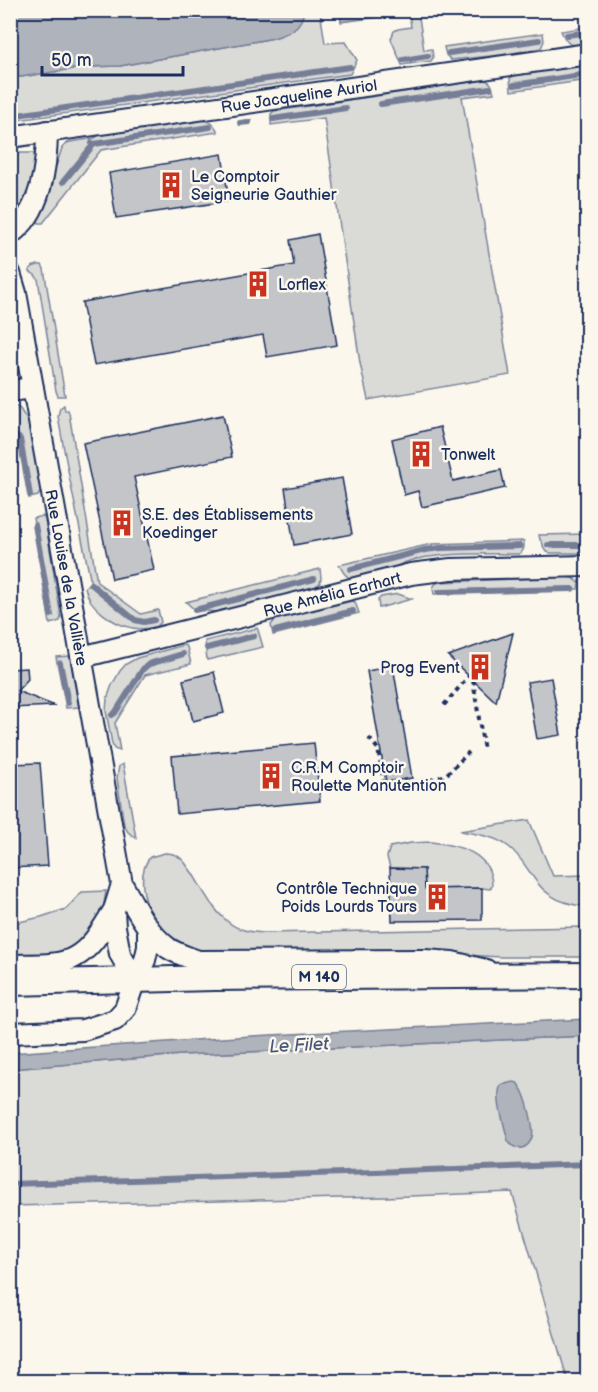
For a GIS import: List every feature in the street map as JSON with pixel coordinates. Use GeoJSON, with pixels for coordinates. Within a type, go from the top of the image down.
{"type":"FeatureCollection","features":[{"type":"Feature","properties":{"kind":"main road","name":"M 140"},"geometry":{"type":"LineString","coordinates":[[10,983],[214,978],[588,975]]}},
{"type":"Feature","properties":{"kind":"street","name":"Rue Jacqueline Auriol"},"geometry":{"type":"LineString","coordinates":[[10,137],[588,54]]}},
{"type":"Feature","properties":{"kind":"street"},"geometry":{"type":"LineString","coordinates":[[15,231],[33,209],[44,173],[47,131]]}},
{"type":"Feature","properties":{"kind":"street","name":"Rue Louise de la Vallière"},"geometry":{"type":"LineString","coordinates":[[10,273],[16,293],[56,507],[122,884],[148,928],[169,948],[198,961],[425,960],[452,962],[503,975]]}},
{"type":"Feature","properties":{"kind":"street"},"geometry":{"type":"LineString","coordinates":[[10,391],[33,388]]}},
{"type":"Feature","properties":{"kind":"street","name":"Rue Amélia Earhart"},"geometry":{"type":"LineString","coordinates":[[82,657],[411,574],[452,569],[588,566]]}},
{"type":"Feature","properties":{"kind":"street","name":"Rue Louise de la Vallière"},"geometry":{"type":"LineString","coordinates":[[10,965],[58,963],[75,958],[95,939],[114,910],[122,884]]}},
{"type":"Feature","properties":{"kind":"street","name":"Rue Louise de la Vallière"},"geometry":{"type":"LineString","coordinates":[[114,910],[120,954],[135,980]]}},
{"type":"Feature","properties":{"kind":"street"},"geometry":{"type":"LineString","coordinates":[[10,1034],[83,1030],[115,1020],[125,1009],[145,960],[148,928]]}},
{"type":"Feature","properties":{"kind":"path"},"geometry":{"type":"LineString","coordinates":[[444,705],[469,676]]}},
{"type":"Feature","properties":{"kind":"path"},"geometry":{"type":"LineString","coordinates":[[473,681],[484,751]]}},
{"type":"Feature","properties":{"kind":"path"},"geometry":{"type":"LineString","coordinates":[[369,738],[378,748],[385,787],[431,780],[446,775],[469,752]]}},
{"type":"Feature","properties":{"kind":"shaded area"},"geometry":{"type":"Polygon","coordinates":[[[304,10],[320,11],[325,43],[346,42],[357,60],[350,74],[11,121],[10,75],[21,77],[86,67],[120,66],[274,38],[297,25],[304,10]]]}},
{"type":"Feature","properties":{"kind":"shaded area"},"geometry":{"type":"Polygon","coordinates":[[[409,11],[418,11],[424,50],[432,49],[431,61],[402,65],[391,39],[394,31],[411,27],[409,11]]]}},
{"type":"Feature","properties":{"kind":"shaded area"},"geometry":{"type":"Polygon","coordinates":[[[587,27],[587,44],[568,43],[561,31],[587,27]]]}},
{"type":"Feature","properties":{"kind":"shaded area"},"geometry":{"type":"Polygon","coordinates":[[[543,33],[544,41],[541,48],[501,55],[451,60],[446,55],[444,47],[543,33]]]}},
{"type":"Feature","properties":{"kind":"shaded area"},"geometry":{"type":"Polygon","coordinates":[[[587,65],[587,80],[511,91],[510,78],[514,76],[587,65]]]}},
{"type":"Feature","properties":{"kind":"shaded area"},"geometry":{"type":"Polygon","coordinates":[[[484,80],[490,83],[494,93],[462,97],[510,375],[368,400],[360,363],[324,118],[271,125],[271,114],[274,111],[484,80]]]}},
{"type":"Feature","properties":{"kind":"shaded area"},"geometry":{"type":"Polygon","coordinates":[[[203,120],[212,123],[218,132],[101,150],[43,223],[39,223],[62,148],[67,143],[95,138],[99,135],[203,120]]]}},
{"type":"Feature","properties":{"kind":"shaded area"},"geometry":{"type":"Polygon","coordinates":[[[19,153],[33,153],[38,159],[38,179],[17,216],[11,221],[11,162],[19,153]]]}},
{"type":"Feature","properties":{"kind":"shaded area"},"geometry":{"type":"Polygon","coordinates":[[[42,265],[44,269],[65,396],[58,396],[56,391],[38,279],[29,271],[42,265]]]}},
{"type":"Feature","properties":{"kind":"shaded area"},"geometry":{"type":"Polygon","coordinates":[[[10,317],[16,351],[11,371],[10,317]]]}},
{"type":"Feature","properties":{"kind":"shaded area"},"geometry":{"type":"Polygon","coordinates":[[[10,403],[20,409],[29,423],[41,491],[38,496],[29,498],[21,450],[11,442],[10,403]]]}},
{"type":"Feature","properties":{"kind":"shaded area"},"geometry":{"type":"Polygon","coordinates":[[[64,405],[65,411],[68,410],[69,413],[97,582],[141,614],[158,610],[161,622],[157,627],[136,629],[118,623],[96,608],[87,594],[85,587],[90,582],[90,578],[58,416],[60,408],[64,405]]]}},
{"type":"Feature","properties":{"kind":"shaded area"},"geometry":{"type":"Polygon","coordinates":[[[43,516],[61,617],[60,621],[50,624],[33,518],[43,516]]]}},
{"type":"Feature","properties":{"kind":"shaded area"},"geometry":{"type":"Polygon","coordinates":[[[587,534],[587,553],[546,552],[539,535],[587,534]]]}},
{"type":"Feature","properties":{"kind":"shaded area"},"geometry":{"type":"Polygon","coordinates":[[[524,541],[523,550],[519,554],[434,556],[403,563],[394,569],[358,578],[348,577],[339,565],[432,544],[524,541]]]}},
{"type":"Feature","properties":{"kind":"shaded area"},"geometry":{"type":"Polygon","coordinates":[[[320,569],[320,583],[309,591],[218,612],[195,610],[186,602],[320,569]]]}},
{"type":"Feature","properties":{"kind":"shaded area"},"geometry":{"type":"Polygon","coordinates":[[[566,577],[578,581],[578,589],[434,594],[433,588],[439,582],[566,577]]]}},
{"type":"Feature","properties":{"kind":"shaded area"},"geometry":{"type":"Polygon","coordinates":[[[398,594],[412,599],[379,608],[378,600],[381,597],[398,594]]]}},
{"type":"Feature","properties":{"kind":"shaded area"},"geometry":{"type":"Polygon","coordinates":[[[351,601],[355,602],[359,613],[273,635],[271,625],[276,619],[351,601]]]}},
{"type":"Feature","properties":{"kind":"shaded area"},"geometry":{"type":"Polygon","coordinates":[[[257,628],[263,647],[207,660],[205,641],[257,628]]]}},
{"type":"Feature","properties":{"kind":"shaded area"},"geometry":{"type":"Polygon","coordinates":[[[184,645],[187,647],[191,664],[145,675],[115,723],[120,751],[114,749],[106,711],[107,699],[120,671],[126,664],[137,658],[184,645]]]}},
{"type":"Feature","properties":{"kind":"shaded area"},"geometry":{"type":"Polygon","coordinates":[[[70,656],[79,707],[66,708],[56,657],[70,656]]]}},
{"type":"Feature","properties":{"kind":"shaded area"},"geometry":{"type":"Polygon","coordinates":[[[123,764],[136,838],[128,832],[124,825],[117,778],[119,766],[123,764]]]}},
{"type":"Feature","properties":{"kind":"shaded area"},"geometry":{"type":"Polygon","coordinates":[[[529,820],[553,876],[587,875],[587,907],[560,900],[545,891],[515,852],[504,843],[486,836],[460,831],[529,820]]]}},
{"type":"Feature","properties":{"kind":"shaded area"},"geometry":{"type":"Polygon","coordinates":[[[431,842],[462,848],[480,858],[490,874],[492,886],[490,889],[425,889],[424,869],[390,868],[387,857],[390,847],[431,842]]]}},
{"type":"Feature","properties":{"kind":"shaded area"},"geometry":{"type":"Polygon","coordinates":[[[165,853],[174,854],[182,860],[221,916],[235,927],[244,930],[263,933],[587,927],[587,957],[202,952],[165,932],[150,913],[144,894],[143,874],[150,857],[165,853]]]}},
{"type":"Feature","properties":{"kind":"shaded area"},"geometry":{"type":"Polygon","coordinates":[[[106,891],[103,909],[89,937],[63,954],[11,961],[10,924],[66,909],[82,892],[106,891]]]}},
{"type":"Feature","properties":{"kind":"shaded area"},"geometry":{"type":"Polygon","coordinates":[[[587,1036],[587,1381],[568,1381],[512,1192],[11,1206],[10,1069],[181,1055],[587,1036]]]}},
{"type":"Feature","properties":{"kind":"water"},"geometry":{"type":"Polygon","coordinates":[[[304,10],[298,25],[290,32],[274,38],[120,66],[86,67],[21,77],[11,75],[11,11],[304,10]]]}},
{"type":"Feature","properties":{"kind":"water"},"geometry":{"type":"Polygon","coordinates":[[[340,11],[395,11],[395,15],[341,22],[340,11]]]}},
{"type":"Feature","properties":{"kind":"water","name":"Le Filet"},"geometry":{"type":"Polygon","coordinates":[[[587,1019],[587,1036],[181,1055],[11,1069],[11,1053],[251,1036],[587,1019]]]}},
{"type":"Feature","properties":{"kind":"water"},"geometry":{"type":"Polygon","coordinates":[[[518,1083],[522,1091],[533,1133],[528,1145],[522,1148],[511,1145],[508,1141],[499,1104],[501,1085],[518,1083]]]}},
{"type":"Feature","properties":{"kind":"building","name":"Le Comptoir Seigneurie Gauthier"},"geometry":{"type":"Polygon","coordinates":[[[222,154],[229,201],[116,218],[109,173],[222,154]]]}},
{"type":"Feature","properties":{"kind":"building","name":"Lorflex"},"geometry":{"type":"Polygon","coordinates":[[[318,234],[337,345],[267,357],[263,335],[94,365],[82,302],[294,265],[290,240],[318,234]]]}},
{"type":"Feature","properties":{"kind":"building","name":"S.E. des Établissements Koedinger"},"geometry":{"type":"Polygon","coordinates":[[[223,415],[232,457],[134,477],[154,570],[112,579],[83,443],[223,415]]]}},
{"type":"Feature","properties":{"kind":"building","name":"Tonwelt"},"geometry":{"type":"Polygon","coordinates":[[[440,427],[453,481],[501,470],[505,488],[422,507],[418,491],[404,495],[392,439],[440,427]]]}},
{"type":"Feature","properties":{"kind":"building"},"geometry":{"type":"Polygon","coordinates":[[[342,478],[352,534],[294,545],[285,488],[342,478]]]}},
{"type":"Feature","properties":{"kind":"building","name":"Prog Event"},"geometry":{"type":"Polygon","coordinates":[[[513,633],[496,702],[448,656],[513,633]]]}},
{"type":"Feature","properties":{"kind":"building"},"geometry":{"type":"Polygon","coordinates":[[[393,666],[412,778],[386,782],[367,671],[393,666]]]}},
{"type":"Feature","properties":{"kind":"building"},"geometry":{"type":"Polygon","coordinates":[[[27,668],[28,679],[17,691],[55,706],[10,708],[10,669],[27,668]]]}},
{"type":"Feature","properties":{"kind":"building"},"geometry":{"type":"Polygon","coordinates":[[[214,672],[224,713],[193,721],[183,680],[214,672]]]}},
{"type":"Feature","properties":{"kind":"building"},"geometry":{"type":"Polygon","coordinates":[[[551,678],[561,735],[537,739],[527,682],[551,678]]]}},
{"type":"Feature","properties":{"kind":"building","name":"C.R.M Comptoir Roulette Manutention"},"geometry":{"type":"Polygon","coordinates":[[[314,743],[320,801],[177,814],[172,756],[314,743]]]}},
{"type":"Feature","properties":{"kind":"building"},"geometry":{"type":"Polygon","coordinates":[[[40,763],[48,866],[10,868],[10,764],[40,763]]]}},
{"type":"Feature","properties":{"kind":"building","name":"Contrôle Technique Poids Lourds Tours"},"geometry":{"type":"Polygon","coordinates":[[[390,868],[424,869],[425,889],[482,888],[482,920],[392,921],[390,868]]]}},
{"type":"Feature","properties":{"kind":"waterway"},"geometry":{"type":"LineString","coordinates":[[567,35],[588,32]]}},
{"type":"Feature","properties":{"kind":"waterway"},"geometry":{"type":"LineString","coordinates":[[449,53],[539,40]]}},
{"type":"Feature","properties":{"kind":"waterway"},"geometry":{"type":"LineString","coordinates":[[403,60],[428,56]]}},
{"type":"Feature","properties":{"kind":"waterway"},"geometry":{"type":"LineString","coordinates":[[10,116],[350,67]]}},
{"type":"Feature","properties":{"kind":"waterway"},"geometry":{"type":"LineString","coordinates":[[514,85],[588,74]]}},
{"type":"Feature","properties":{"kind":"waterway"},"geometry":{"type":"LineString","coordinates":[[381,104],[490,88]]}},
{"type":"Feature","properties":{"kind":"waterway"},"geometry":{"type":"LineString","coordinates":[[273,119],[346,108]]}},
{"type":"Feature","properties":{"kind":"waterway"},"geometry":{"type":"LineString","coordinates":[[240,123],[249,122]]}},
{"type":"Feature","properties":{"kind":"waterway"},"geometry":{"type":"LineString","coordinates":[[94,144],[210,127]]}},
{"type":"Feature","properties":{"kind":"waterway"},"geometry":{"type":"LineString","coordinates":[[63,182],[94,144],[92,143]]}},
{"type":"Feature","properties":{"kind":"waterway"},"geometry":{"type":"LineString","coordinates":[[10,432],[20,439],[30,495]]}},
{"type":"Feature","properties":{"kind":"waterway"},"geometry":{"type":"LineString","coordinates":[[35,525],[51,615]]}},
{"type":"Feature","properties":{"kind":"waterway"},"geometry":{"type":"LineString","coordinates":[[548,545],[588,545]]}},
{"type":"Feature","properties":{"kind":"waterway"},"geometry":{"type":"LineString","coordinates":[[351,569],[425,550],[520,546]]}},
{"type":"Feature","properties":{"kind":"waterway"},"geometry":{"type":"LineString","coordinates":[[195,610],[314,579]]}},
{"type":"Feature","properties":{"kind":"waterway"},"geometry":{"type":"LineString","coordinates":[[91,584],[135,620],[144,622],[154,620]]}},
{"type":"Feature","properties":{"kind":"waterway"},"geometry":{"type":"LineString","coordinates":[[439,592],[572,589]]}},
{"type":"Feature","properties":{"kind":"waterway"},"geometry":{"type":"LineString","coordinates":[[275,631],[353,611]]}},
{"type":"Feature","properties":{"kind":"waterway"},"geometry":{"type":"LineString","coordinates":[[207,648],[254,636]]}},
{"type":"Feature","properties":{"kind":"waterway"},"geometry":{"type":"LineString","coordinates":[[112,715],[143,669],[149,664],[183,654]]}},
{"type":"Feature","properties":{"kind":"waterway"},"geometry":{"type":"LineString","coordinates":[[60,663],[68,703]]}},
{"type":"Feature","properties":{"kind":"waterway"},"geometry":{"type":"LineString","coordinates":[[10,1184],[588,1164]]}},
{"type":"Feature","properties":{"kind":"place","name":"Le Comptoir Seigneurie Gauthier"},"geometry":{"type":"Point","coordinates":[171,185]}},
{"type":"Feature","properties":{"kind":"place","name":"Lorflex"},"geometry":{"type":"Point","coordinates":[258,284]}},
{"type":"Feature","properties":{"kind":"place","name":"Tonwelt"},"geometry":{"type":"Point","coordinates":[421,454]}},
{"type":"Feature","properties":{"kind":"place","name":"S.E. des Établissements Koedinger"},"geometry":{"type":"Point","coordinates":[122,523]}},
{"type":"Feature","properties":{"kind":"place","name":"Prog Event"},"geometry":{"type":"Point","coordinates":[480,667]}},
{"type":"Feature","properties":{"kind":"place","name":"C.R.M Comptoir Roulette Manutention"},"geometry":{"type":"Point","coordinates":[271,776]}},
{"type":"Feature","properties":{"kind":"place","name":"Contrôle Technique Poids Lourds Tours"},"geometry":{"type":"Point","coordinates":[437,897]}}]}
